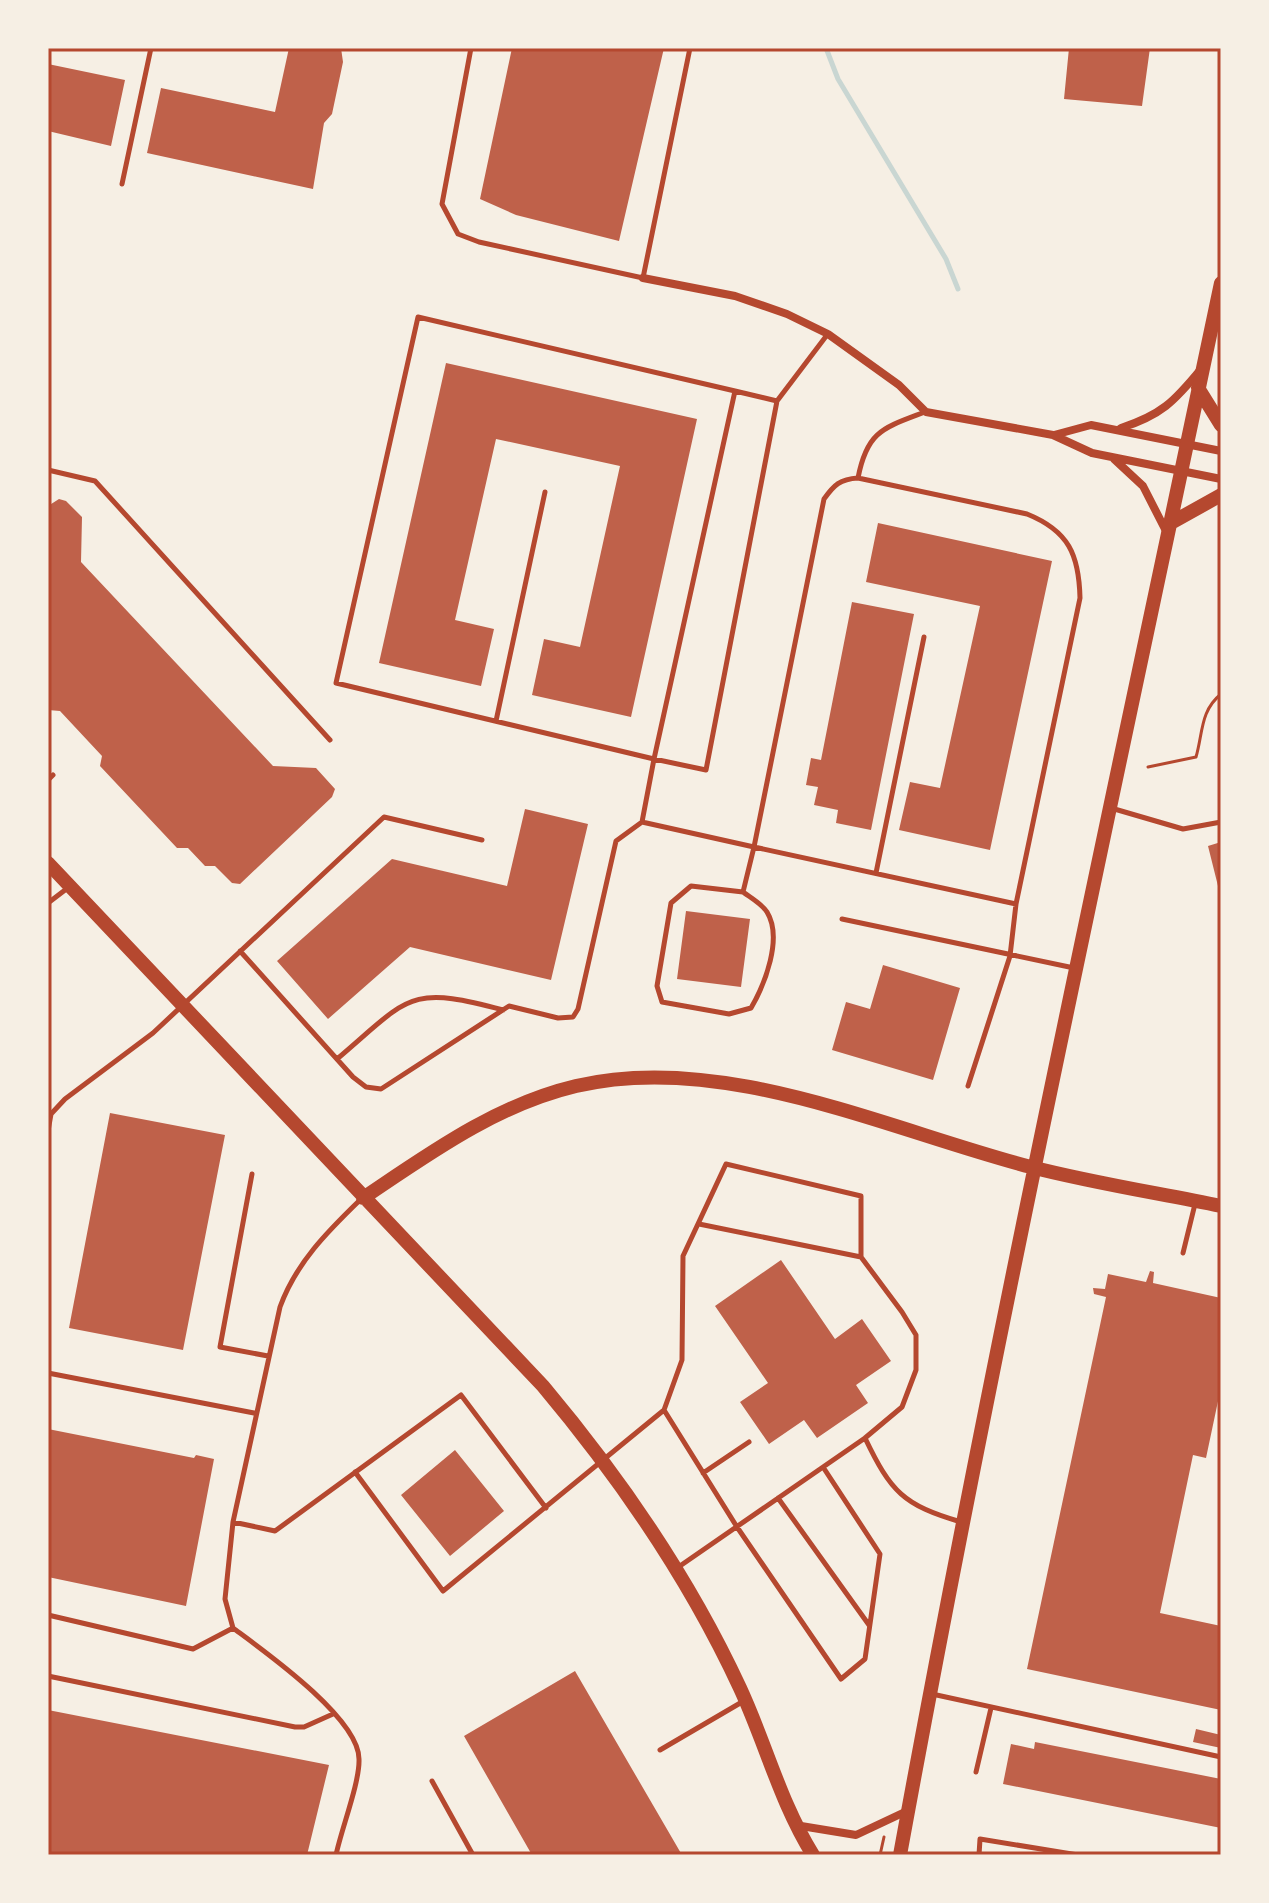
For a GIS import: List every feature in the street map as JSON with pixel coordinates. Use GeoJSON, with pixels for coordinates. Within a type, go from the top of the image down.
{"type":"FeatureCollection","features":[{"type":"Feature","properties":{"kind":"street"},"geometry":{"type":"LineString","coordinates":[[643,278],[735,296],[787,314],[828,334],[899,385],[926,412],[1053,435],[1113,458],[1221,479]]}},
{"type":"Feature","properties":{"kind":"street"},"geometry":{"type":"LineString","coordinates":[[900,1855],[927,1693],[1033,1167],[1221,283]]}},
{"type":"Feature","properties":{"kind":"street"},"geometry":{"type":"LineString","coordinates":[[1117,429],[1155,416],[1178,398],[1204,366]]}},
{"type":"Feature","properties":{"kind":"street"},"geometry":{"type":"LineString","coordinates":[[1198,388],[1221,425]]}},
{"type":"Feature","properties":{"kind":"street"},"geometry":{"type":"LineString","coordinates":[[1053,435],[1091,425],[1221,451]]}},
{"type":"Feature","properties":{"kind":"street"},"geometry":{"type":"LineString","coordinates":[[1113,458],[1152,499],[1169,530]]}},
{"type":"Feature","properties":{"kind":"street"},"geometry":{"type":"LineString","coordinates":[[1169,530],[1221,495]]}},
{"type":"Feature","properties":{"kind":"street"},"geometry":{"type":"LineString","coordinates":[[48,863],[543,1386],[604,1459],[676,1569],[745,1701],[795,1825],[813,1855]]}},
{"type":"Feature","properties":{"kind":"street"},"geometry":{"type":"LineString","coordinates":[[363,1198],[458,1134],[511,1107],[574,1086],[646,1076],[699,1077],[752,1086],[1033,1167],[1221,1206]]}},
{"type":"Feature","properties":{"kind":"street"},"geometry":{"type":"LineString","coordinates":[[795,1825],[856,1835],[908,1811]]}},
{"type":"Feature","properties":{"kind":"lane"},"geometry":{"type":"LineString","coordinates":[[122,184],[151,48]]}},
{"type":"Feature","properties":{"kind":"lane"},"geometry":{"type":"LineString","coordinates":[[471,48],[442,204],[458,234],[479,242],[643,278],[690,48]]}},
{"type":"Feature","properties":{"kind":"lane"},"geometry":{"type":"LineString","coordinates":[[777,401],[418,317],[336,683],[706,770],[777,401],[828,334]]}},
{"type":"Feature","properties":{"kind":"lane"},"geometry":{"type":"LineString","coordinates":[[240,951],[366,1087],[381,1089],[509,1006],[558,1018],[573,1017],[578,1009],[616,841],[642,822],[735,391]]}},
{"type":"Feature","properties":{"kind":"lane"},"geometry":{"type":"LineString","coordinates":[[858,478],[864,449],[883,428],[926,412]]}},
{"type":"Feature","properties":{"kind":"lane"},"geometry":{"type":"LineString","coordinates":[[48,470],[95,481],[330,740]]}},
{"type":"Feature","properties":{"kind":"lane"},"geometry":{"type":"LineString","coordinates":[[743,892],[824,499],[833,486],[844,479],[858,478],[1027,514],[1051,524],[1075,558],[1080,598],[1016,904],[1010,956],[968,1086]]}},
{"type":"Feature","properties":{"kind":"lane"},"geometry":{"type":"LineString","coordinates":[[496,721],[545,492]]}},
{"type":"Feature","properties":{"kind":"lane"},"geometry":{"type":"LineString","coordinates":[[876,873],[924,637]]}},
{"type":"Feature","properties":{"kind":"lane"},"geometry":{"type":"LineString","coordinates":[[1110,808],[1183,829],[1221,822]]}},
{"type":"Feature","properties":{"kind":"lane"},"geometry":{"type":"LineString","coordinates":[[48,1131],[51,1114],[65,1099],[153,1033],[384,817],[482,840]]}},
{"type":"Feature","properties":{"kind":"lane"},"geometry":{"type":"LineString","coordinates":[[642,822],[1016,904]]}},
{"type":"Feature","properties":{"kind":"lane"},"geometry":{"type":"LineString","coordinates":[[48,903],[69,886]]}},
{"type":"Feature","properties":{"kind":"lane"},"geometry":{"type":"LineString","coordinates":[[691,886],[743,892],[765,908],[775,927],[763,988],[751,1008],[729,1014],[662,1002],[657,986],[671,903],[691,886]]}},
{"type":"Feature","properties":{"kind":"lane"},"geometry":{"type":"LineString","coordinates":[[842,919],[1075,969]]}},
{"type":"Feature","properties":{"kind":"lane"},"geometry":{"type":"LineString","coordinates":[[337,1059],[403,1004],[420,997],[464,999],[503,1010]]}},
{"type":"Feature","properties":{"kind":"lane"},"geometry":{"type":"LineString","coordinates":[[355,1472],[443,1591],[664,1410],[682,1360],[683,1256],[726,1164],[861,1196],[861,1257],[916,1335],[916,1370],[902,1407],[865,1438],[676,1569]]}},
{"type":"Feature","properties":{"kind":"lane"},"geometry":{"type":"LineString","coordinates":[[252,1174],[220,1347],[268,1356]]}},
{"type":"Feature","properties":{"kind":"lane"},"geometry":{"type":"LineString","coordinates":[[336,1855],[360,1758],[349,1733],[300,1677],[233,1628],[225,1599],[233,1522],[254,1413],[289,1282],[322,1237],[363,1198]]}},
{"type":"Feature","properties":{"kind":"lane"},"geometry":{"type":"LineString","coordinates":[[1183,1253],[1196,1201]]}},
{"type":"Feature","properties":{"kind":"lane"},"geometry":{"type":"LineString","coordinates":[[699,1224],[861,1257]]}},
{"type":"Feature","properties":{"kind":"lane"},"geometry":{"type":"LineString","coordinates":[[48,1373],[254,1413]]}},
{"type":"Feature","properties":{"kind":"lane"},"geometry":{"type":"LineString","coordinates":[[233,1522],[275,1531],[461,1395],[546,1508]]}},
{"type":"Feature","properties":{"kind":"lane"},"geometry":{"type":"LineString","coordinates":[[664,1410],[737,1527],[841,1679],[865,1659],[880,1554],[823,1467]]}},
{"type":"Feature","properties":{"kind":"lane"},"geometry":{"type":"LineString","coordinates":[[865,1438],[886,1482],[926,1512],[961,1522]]}},
{"type":"Feature","properties":{"kind":"lane"},"geometry":{"type":"LineString","coordinates":[[703,1473],[749,1442]]}},
{"type":"Feature","properties":{"kind":"lane"},"geometry":{"type":"LineString","coordinates":[[778,1498],[870,1626]]}},
{"type":"Feature","properties":{"kind":"lane"},"geometry":{"type":"LineString","coordinates":[[48,1615],[193,1649],[233,1628]]}},
{"type":"Feature","properties":{"kind":"lane"},"geometry":{"type":"LineString","coordinates":[[48,1676],[295,1727],[304,1727],[333,1714]]}},
{"type":"Feature","properties":{"kind":"lane"},"geometry":{"type":"LineString","coordinates":[[927,1693],[1221,1757]]}},
{"type":"Feature","properties":{"kind":"lane"},"geometry":{"type":"LineString","coordinates":[[660,1750],[745,1701]]}},
{"type":"Feature","properties":{"kind":"lane"},"geometry":{"type":"LineString","coordinates":[[976,1772],[991,1708]]}},
{"type":"Feature","properties":{"kind":"lane"},"geometry":{"type":"LineString","coordinates":[[432,1781],[473,1855]]}},
{"type":"Feature","properties":{"kind":"lane"},"geometry":{"type":"LineString","coordinates":[[979,1855],[980,1839],[1078,1855]]}},
{"type":"Feature","properties":{"kind":"path"},"geometry":{"type":"LineString","coordinates":[[1148,767],[1196,757],[1204,715],[1209,705],[1221,694]]}},
{"type":"Feature","properties":{"kind":"path"},"geometry":{"type":"LineString","coordinates":[[880,1855],[885,1833]]}},
{"type":"Feature","properties":{"kind":"building"},"geometry":{"type":"Polygon","coordinates":[[[289,48],[341,48],[343,62],[332,114],[324,123],[313,189],[147,153],[161,88],[275,112],[289,48]]]}},
{"type":"Feature","properties":{"kind":"building"},"geometry":{"type":"Polygon","coordinates":[[[512,48],[664,48],[619,241],[516,215],[480,199],[512,48]]]}},
{"type":"Feature","properties":{"kind":"building"},"geometry":{"type":"Polygon","coordinates":[[[1069,48],[1150,48],[1142,106],[1064,99],[1069,48]]]}},
{"type":"Feature","properties":{"kind":"building"},"geometry":{"type":"Polygon","coordinates":[[[48,64],[125,80],[111,146],[48,131],[48,64]]]}},
{"type":"Feature","properties":{"kind":"building"},"geometry":{"type":"Polygon","coordinates":[[[446,363],[697,419],[631,717],[532,695],[544,639],[580,647],[620,466],[496,439],[455,620],[494,629],[481,686],[379,663],[446,363]]]}},
{"type":"Feature","properties":{"kind":"building"},"geometry":{"type":"Polygon","coordinates":[[[59,499],[66,501],[82,517],[81,562],[273,766],[316,768],[335,789],[332,797],[240,884],[232,883],[215,866],[205,866],[188,848],[177,848],[100,766],[102,756],[60,711],[48,710],[48,506],[59,499]]]}},
{"type":"Feature","properties":{"kind":"building"},"geometry":{"type":"Polygon","coordinates":[[[878,523],[1052,561],[990,850],[899,830],[910,782],[940,788],[980,606],[866,582],[878,523]]]}},
{"type":"Feature","properties":{"kind":"building"},"geometry":{"type":"Polygon","coordinates":[[[852,602],[914,614],[871,830],[836,823],[838,810],[814,805],[818,787],[806,785],[811,758],[821,760],[852,602]]]}},
{"type":"Feature","properties":{"kind":"building"},"geometry":{"type":"Polygon","coordinates":[[[525,809],[588,824],[551,980],[410,947],[328,1019],[277,961],[392,859],[507,886],[525,809]]]}},
{"type":"Feature","properties":{"kind":"building"},"geometry":{"type":"Polygon","coordinates":[[[1221,842],[1221,894],[1220,894],[1208,846],[1221,842]]]}},
{"type":"Feature","properties":{"kind":"building"},"geometry":{"type":"Polygon","coordinates":[[[686,911],[750,919],[741,987],[677,979],[686,911]]]}},
{"type":"Feature","properties":{"kind":"building"},"geometry":{"type":"Polygon","coordinates":[[[883,965],[960,988],[933,1080],[832,1050],[846,1002],[870,1009],[883,965]]]}},
{"type":"Feature","properties":{"kind":"building"},"geometry":{"type":"Polygon","coordinates":[[[110,1113],[225,1135],[183,1350],[69,1328],[110,1113]]]}},
{"type":"Feature","properties":{"kind":"building"},"geometry":{"type":"Polygon","coordinates":[[[781,1260],[835,1339],[862,1319],[891,1361],[856,1385],[868,1403],[817,1438],[804,1420],[769,1444],[740,1402],[768,1383],[715,1306],[781,1260]]]}},
{"type":"Feature","properties":{"kind":"building"},"geometry":{"type":"Polygon","coordinates":[[[1150,1271],[1154,1272],[1153,1283],[1221,1298],[1221,1387],[1206,1458],[1193,1455],[1160,1613],[1221,1626],[1221,1710],[1027,1669],[1106,1297],[1094,1294],[1093,1288],[1105,1289],[1108,1274],[1146,1282],[1150,1271]]]}},
{"type":"Feature","properties":{"kind":"building"},"geometry":{"type":"Polygon","coordinates":[[[48,1429],[194,1458],[196,1455],[214,1459],[186,1606],[48,1577],[48,1429]]]}},
{"type":"Feature","properties":{"kind":"building"},"geometry":{"type":"Polygon","coordinates":[[[455,1450],[504,1511],[450,1556],[401,1495],[455,1450]]]}},
{"type":"Feature","properties":{"kind":"building"},"geometry":{"type":"Polygon","coordinates":[[[575,1671],[682,1855],[532,1855],[464,1736],[575,1671]]]}},
{"type":"Feature","properties":{"kind":"building"},"geometry":{"type":"Polygon","coordinates":[[[48,1710],[329,1765],[307,1855],[48,1855],[48,1710]]]}},
{"type":"Feature","properties":{"kind":"building"},"geometry":{"type":"Polygon","coordinates":[[[1196,1729],[1221,1735],[1221,1748],[1193,1742],[1196,1729]]]}},
{"type":"Feature","properties":{"kind":"building"},"geometry":{"type":"Polygon","coordinates":[[[1035,1742],[1221,1779],[1221,1828],[1003,1784],[1011,1744],[1034,1749],[1035,1742]]]}},
{"type":"Feature","properties":{"kind":"waterway"},"geometry":{"type":"LineString","coordinates":[[826,48],[838,79],[946,259],[958,289]]}}]}
